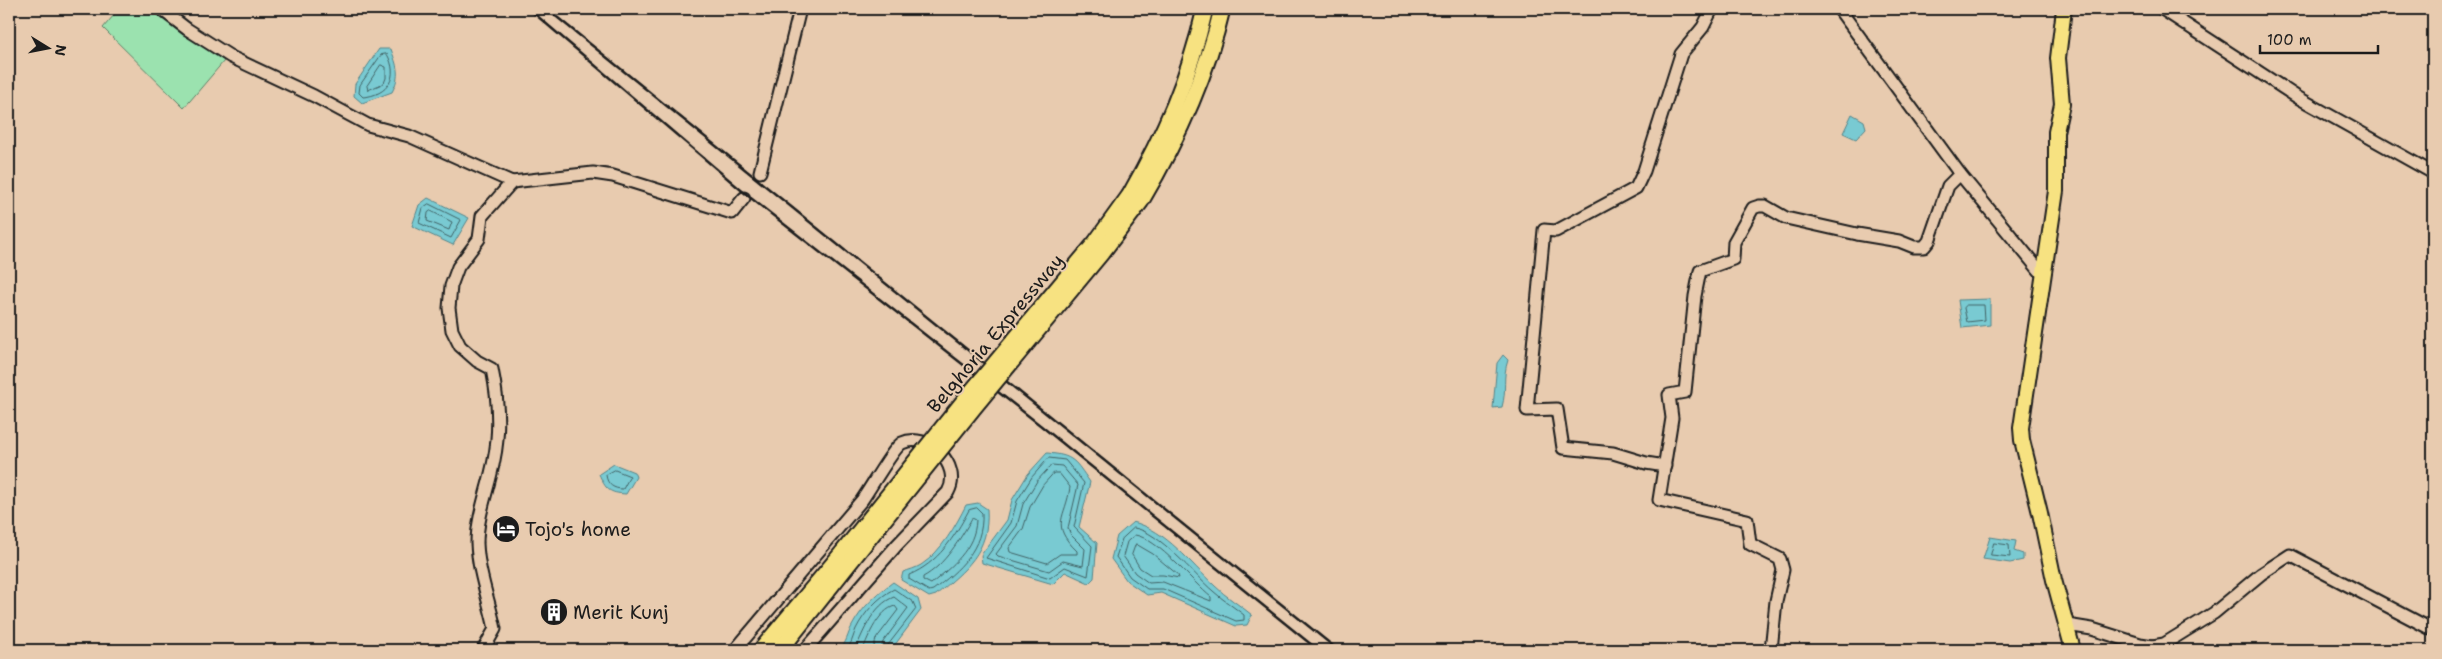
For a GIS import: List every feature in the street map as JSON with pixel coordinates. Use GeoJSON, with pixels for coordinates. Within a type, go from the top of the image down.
{"type":"FeatureCollection","features":[{"type":"Feature","properties":{"kind":"highway","name":"Belghoria Expressway"},"geometry":{"type":"LineString","coordinates":[[1136,198],[1172,116],[1198,41],[1205,9]]}},
{"type":"Feature","properties":{"kind":"highway","name":"Belghoria Expressway"},"geometry":{"type":"LineString","coordinates":[[780,650],[848,555],[968,396],[1096,242],[1136,198],[1168,155],[1186,118],[1214,44],[1222,9]]}},
{"type":"Feature","properties":{"kind":"highway","name":"Belghoria Expressway"},"geometry":{"type":"LineString","coordinates":[[761,650],[848,555]]}},
{"type":"Feature","properties":{"kind":"main road"},"geometry":{"type":"LineString","coordinates":[[2065,11],[2058,58],[2062,95],[2056,132],[2056,191],[2027,378],[2022,440],[2054,580],[2073,650]]}},
{"type":"Feature","properties":{"kind":"street"},"geometry":{"type":"LineString","coordinates":[[161,9],[187,29],[231,57],[314,96],[368,125],[409,136],[512,182],[593,173],[613,176],[732,213],[744,198]]}},
{"type":"Feature","properties":{"kind":"street"},"geometry":{"type":"LineString","coordinates":[[760,172],[800,9]]}},
{"type":"Feature","properties":{"kind":"street"},"geometry":{"type":"LineString","coordinates":[[1665,466],[1646,463],[1613,453],[1563,448],[1557,409],[1527,410],[1544,230],[1556,231],[1636,188],[1681,54],[1703,27],[1712,9]]}},
{"type":"Feature","properties":{"kind":"street"},"geometry":{"type":"LineString","coordinates":[[1839,9],[1960,174],[2044,276]]}},
{"type":"Feature","properties":{"kind":"street"},"geometry":{"type":"LineString","coordinates":[[2162,9],[2297,96],[2433,173]]}},
{"type":"Feature","properties":{"kind":"street"},"geometry":{"type":"LineString","coordinates":[[1771,650],[1776,601],[1782,570],[1780,559],[1750,544],[1747,520],[1659,500],[1672,418],[1669,395],[1685,392],[1695,296],[1700,272],[1733,258],[1734,242],[1746,225],[1753,208],[1759,206],[1765,206],[1786,218],[1924,247],[1929,241],[1948,186],[1960,174]]}},
{"type":"Feature","properties":{"kind":"street"},"geometry":{"type":"LineString","coordinates":[[483,650],[495,629],[481,579],[477,542],[498,431],[497,391],[492,369],[460,346],[452,330],[450,295],[458,267],[479,239],[482,216],[512,182]]}},
{"type":"Feature","properties":{"kind":"street"},"geometry":{"type":"LineString","coordinates":[[735,650],[862,500],[875,483],[896,447],[902,443],[913,442],[934,448],[944,457],[951,471],[951,486],[948,492],[896,546],[805,650]]}},
{"type":"Feature","properties":{"kind":"street"},"geometry":{"type":"LineString","coordinates":[[2067,625],[2092,629],[2147,645],[2164,644],[2214,613],[2261,574],[2290,555],[2433,630]]}},
{"type":"Feature","properties":{"kind":"green space"},"geometry":{"type":"Polygon","coordinates":[[[119,9],[155,9],[224,61],[184,108],[103,28],[119,9]]]}},
{"type":"Feature","properties":{"kind":"water"},"geometry":{"type":"Polygon","coordinates":[[[379,49],[391,49],[397,70],[395,86],[392,92],[362,103],[354,96],[355,84],[379,49]]]}},
{"type":"Feature","properties":{"kind":"water"},"geometry":{"type":"Polygon","coordinates":[[[1852,114],[1864,121],[1866,128],[1856,139],[1843,133],[1852,114]]]}},
{"type":"Feature","properties":{"kind":"water"},"geometry":{"type":"Polygon","coordinates":[[[428,198],[469,218],[453,245],[412,226],[419,205],[428,198]]]}},
{"type":"Feature","properties":{"kind":"water"},"geometry":{"type":"Polygon","coordinates":[[[1990,299],[1990,325],[1962,328],[1958,300],[1990,299]]]}},
{"type":"Feature","properties":{"kind":"water"},"geometry":{"type":"Polygon","coordinates":[[[1503,355],[1508,360],[1502,407],[1493,408],[1497,363],[1503,355]]]}},
{"type":"Feature","properties":{"kind":"water"},"geometry":{"type":"Polygon","coordinates":[[[1047,453],[1063,455],[1073,460],[1090,482],[1079,527],[1097,543],[1094,578],[1089,583],[1065,572],[1053,584],[982,563],[981,555],[1007,520],[1012,500],[1028,474],[1047,453]]]}},
{"type":"Feature","properties":{"kind":"water"},"geometry":{"type":"Polygon","coordinates":[[[614,464],[634,472],[636,477],[626,494],[609,490],[599,474],[614,464]]]}},
{"type":"Feature","properties":{"kind":"water"},"geometry":{"type":"Polygon","coordinates":[[[978,503],[987,509],[985,537],[974,558],[957,577],[936,595],[929,597],[901,580],[903,572],[921,565],[935,553],[953,529],[966,505],[978,503]]]}},
{"type":"Feature","properties":{"kind":"water"},"geometry":{"type":"Polygon","coordinates":[[[1133,522],[1145,526],[1167,540],[1219,590],[1252,615],[1247,625],[1236,626],[1161,593],[1147,595],[1127,581],[1111,559],[1117,536],[1133,522]]]}},
{"type":"Feature","properties":{"kind":"water"},"geometry":{"type":"Polygon","coordinates":[[[1990,537],[2016,541],[2014,551],[2023,554],[2023,560],[2010,563],[1983,559],[1990,537]]]}},
{"type":"Feature","properties":{"kind":"water"},"geometry":{"type":"Polygon","coordinates":[[[893,582],[918,599],[921,610],[891,650],[839,650],[844,645],[860,613],[893,582]]]}},
{"type":"Feature","properties":{"kind":"railway"},"geometry":{"type":"LineString","coordinates":[[529,9],[747,195],[1040,425],[1318,650]]}},
{"type":"Feature","properties":{"kind":"railway"},"geometry":{"type":"LineString","coordinates":[[547,9],[1338,650]]}},
{"type":"Feature","properties":{"kind":"place","name":"Tojo's home"},"geometry":{"type":"Point","coordinates":[506,529]}},
{"type":"Feature","properties":{"kind":"place","name":"Merit Kunj"},"geometry":{"type":"Point","coordinates":[554,612]}}]}
